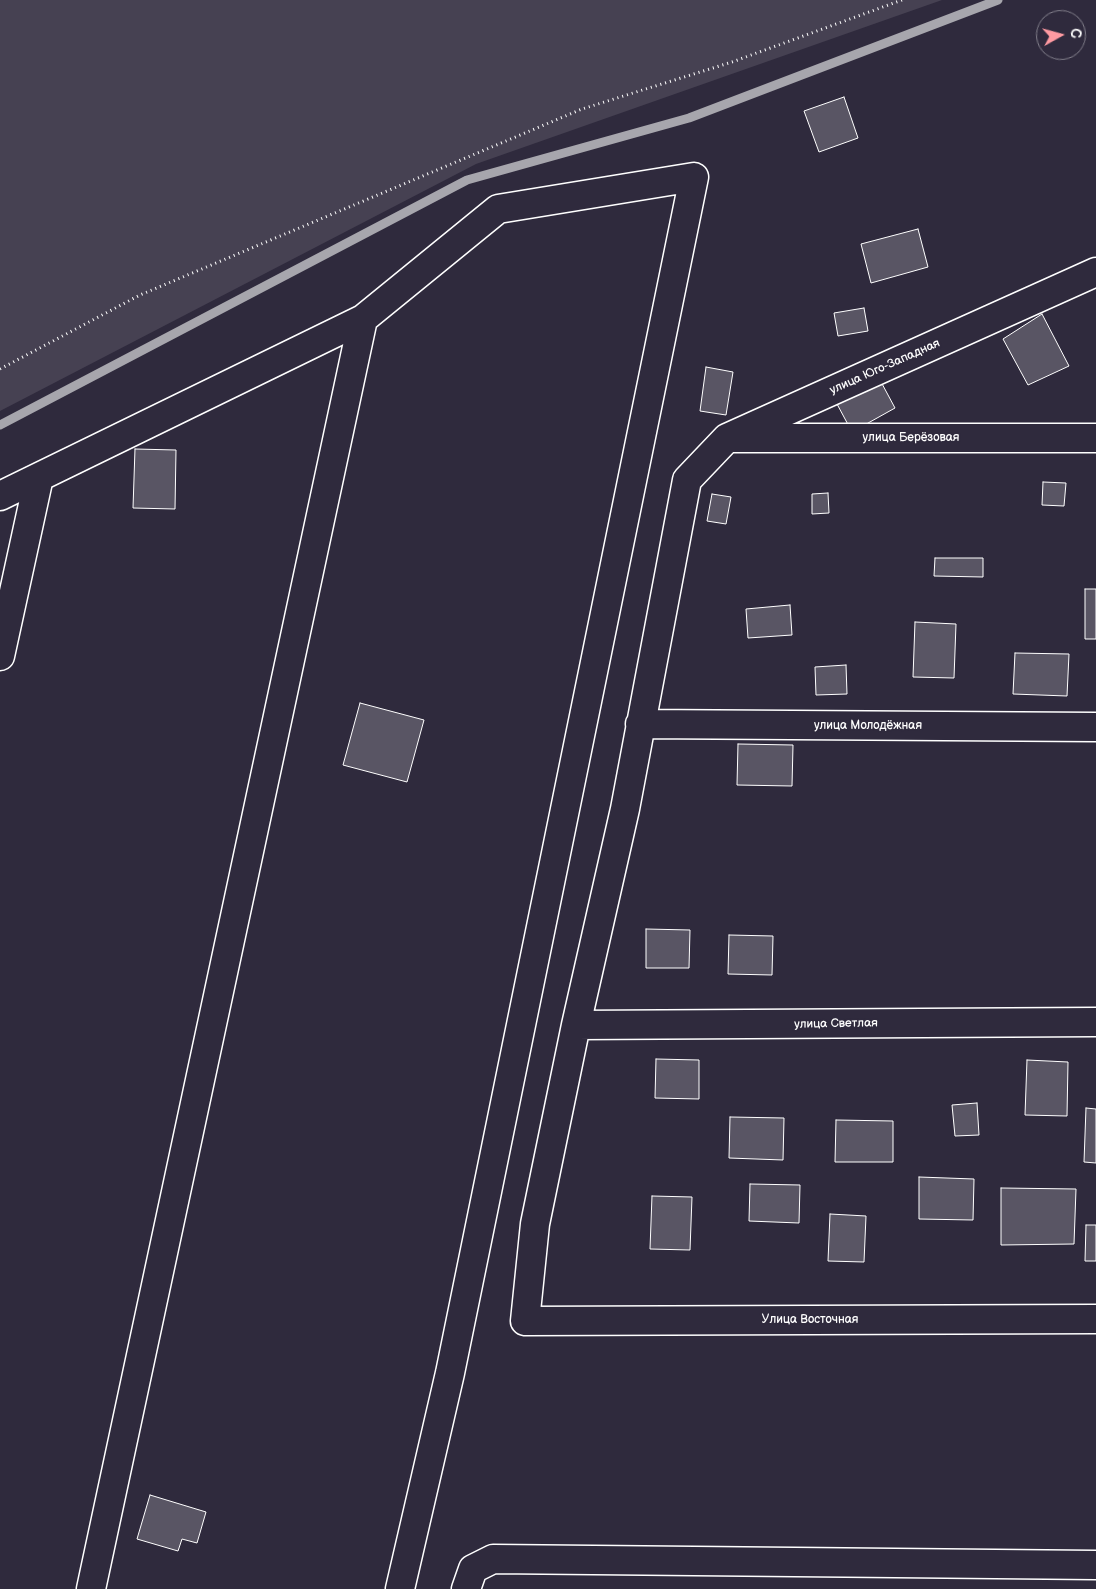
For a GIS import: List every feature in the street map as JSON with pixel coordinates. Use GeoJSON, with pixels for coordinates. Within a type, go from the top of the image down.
{"type":"FeatureCollection","features":[{"type":"Feature","properties":{"kind":"street"},"geometry":{"type":"LineString","coordinates":[[0,496],[363,319],[498,210],[694,177],[450,1373],[400,1589]]}},
{"type":"Feature","properties":{"kind":"street","name":"улица Юго-Западная"},"geometry":{"type":"LineString","coordinates":[[640,724],[687,480],[727,438],[1096,272]]}},
{"type":"Feature","properties":{"kind":"street"},"geometry":{"type":"LineString","coordinates":[[91,1589],[363,319]]}},
{"type":"Feature","properties":{"kind":"street","name":"улица Берёзовая"},"geometry":{"type":"LineString","coordinates":[[727,438],[1096,438]]}},
{"type":"Feature","properties":{"kind":"street"},"geometry":{"type":"LineString","coordinates":[[0,656],[39,477]]}},
{"type":"Feature","properties":{"kind":"street"},"geometry":{"type":"LineString","coordinates":[[576,1025],[625,809],[640,724]]}},
{"type":"Feature","properties":{"kind":"street","name":"улица Молодёжная"},"geometry":{"type":"LineString","coordinates":[[640,724],[1096,727]]}},
{"type":"Feature","properties":{"kind":"street","name":"улица Светлая"},"geometry":{"type":"LineString","coordinates":[[576,1025],[1096,1022]]}},
{"type":"Feature","properties":{"kind":"street","name":"Улица Восточная"},"geometry":{"type":"LineString","coordinates":[[576,1025],[535,1224],[525,1321],[1096,1319]]}},
{"type":"Feature","properties":{"kind":"street"},"geometry":{"type":"LineString","coordinates":[[469,1579],[493,1559],[1096,1565]]}},
{"type":"Feature","properties":{"kind":"path"},"geometry":{"type":"LineString","coordinates":[[0,369],[140,295],[582,109],[732,62],[902,0]]}},
{"type":"Feature","properties":{"kind":"shaded area"},"geometry":{"type":"Polygon","coordinates":[[[0,0],[942,0],[476,164],[0,411],[0,0]]]}},
{"type":"Feature","properties":{"kind":"building"},"geometry":{"type":"Polygon","coordinates":[[[844,97],[858,138],[819,152],[804,111],[844,97]]]}},
{"type":"Feature","properties":{"kind":"building"},"geometry":{"type":"Polygon","coordinates":[[[918,229],[928,267],[871,283],[861,244],[918,229]]]}},
{"type":"Feature","properties":{"kind":"building"},"geometry":{"type":"Polygon","coordinates":[[[864,308],[868,331],[838,336],[834,313],[864,308]]]}},
{"type":"Feature","properties":{"kind":"building"},"geometry":{"type":"Polygon","coordinates":[[[1042,314],[1069,366],[1028,385],[1003,339],[1042,314]]]}},
{"type":"Feature","properties":{"kind":"building"},"geometry":{"type":"Polygon","coordinates":[[[706,367],[733,372],[726,415],[700,411],[706,367]]]}},
{"type":"Feature","properties":{"kind":"building"},"geometry":{"type":"Polygon","coordinates":[[[880,380],[895,408],[852,432],[837,404],[880,380]]]}},
{"type":"Feature","properties":{"kind":"building"},"geometry":{"type":"Polygon","coordinates":[[[135,449],[176,450],[175,509],[133,508],[135,449]]]}},
{"type":"Feature","properties":{"kind":"building"},"geometry":{"type":"Polygon","coordinates":[[[1043,482],[1066,483],[1064,506],[1042,505],[1043,482]]]}},
{"type":"Feature","properties":{"kind":"building"},"geometry":{"type":"Polygon","coordinates":[[[828,493],[829,513],[812,514],[812,494],[828,493]]]}},
{"type":"Feature","properties":{"kind":"building"},"geometry":{"type":"Polygon","coordinates":[[[712,494],[731,497],[726,524],[707,521],[712,494]]]}},
{"type":"Feature","properties":{"kind":"building"},"geometry":{"type":"Polygon","coordinates":[[[935,558],[983,558],[983,577],[934,576],[935,558]]]}},
{"type":"Feature","properties":{"kind":"building"},"geometry":{"type":"Polygon","coordinates":[[[1085,589],[1096,589],[1096,639],[1085,639],[1085,589]]]}},
{"type":"Feature","properties":{"kind":"building"},"geometry":{"type":"Polygon","coordinates":[[[790,605],[792,635],[748,638],[746,609],[790,605]]]}},
{"type":"Feature","properties":{"kind":"building"},"geometry":{"type":"Polygon","coordinates":[[[915,622],[956,624],[954,678],[913,677],[915,622]]]}},
{"type":"Feature","properties":{"kind":"building"},"geometry":{"type":"Polygon","coordinates":[[[1015,653],[1069,654],[1067,696],[1013,694],[1015,653]]]}},
{"type":"Feature","properties":{"kind":"building"},"geometry":{"type":"Polygon","coordinates":[[[846,665],[847,694],[816,695],[815,667],[846,665]]]}},
{"type":"Feature","properties":{"kind":"building"},"geometry":{"type":"Polygon","coordinates":[[[360,703],[424,720],[407,782],[343,765],[360,703]]]}},
{"type":"Feature","properties":{"kind":"building"},"geometry":{"type":"Polygon","coordinates":[[[738,744],[793,745],[792,786],[737,785],[738,744]]]}},
{"type":"Feature","properties":{"kind":"building"},"geometry":{"type":"Polygon","coordinates":[[[646,929],[690,930],[689,968],[646,968],[646,929]]]}},
{"type":"Feature","properties":{"kind":"building"},"geometry":{"type":"Polygon","coordinates":[[[729,935],[773,936],[772,975],[728,974],[729,935]]]}},
{"type":"Feature","properties":{"kind":"building"},"geometry":{"type":"Polygon","coordinates":[[[656,1059],[699,1060],[699,1099],[655,1098],[656,1059]]]}},
{"type":"Feature","properties":{"kind":"building"},"geometry":{"type":"Polygon","coordinates":[[[1027,1060],[1068,1062],[1067,1116],[1025,1115],[1027,1060]]]}},
{"type":"Feature","properties":{"kind":"building"},"geometry":{"type":"Polygon","coordinates":[[[977,1103],[979,1135],[955,1136],[952,1105],[977,1103]]]}},
{"type":"Feature","properties":{"kind":"building"},"geometry":{"type":"Polygon","coordinates":[[[1086,1108],[1096,1109],[1096,1163],[1084,1162],[1086,1108]]]}},
{"type":"Feature","properties":{"kind":"building"},"geometry":{"type":"Polygon","coordinates":[[[730,1117],[784,1118],[783,1160],[729,1158],[730,1117]]]}},
{"type":"Feature","properties":{"kind":"building"},"geometry":{"type":"Polygon","coordinates":[[[836,1120],[893,1121],[893,1162],[835,1162],[836,1120]]]}},
{"type":"Feature","properties":{"kind":"building"},"geometry":{"type":"Polygon","coordinates":[[[919,1177],[974,1179],[973,1220],[919,1219],[919,1177]]]}},
{"type":"Feature","properties":{"kind":"building"},"geometry":{"type":"Polygon","coordinates":[[[750,1184],[800,1185],[799,1223],[749,1221],[750,1184]]]}},
{"type":"Feature","properties":{"kind":"building"},"geometry":{"type":"Polygon","coordinates":[[[1001,1188],[1076,1189],[1074,1244],[1001,1245],[1001,1188]]]}},
{"type":"Feature","properties":{"kind":"building"},"geometry":{"type":"Polygon","coordinates":[[[652,1196],[692,1197],[690,1250],[650,1249],[652,1196]]]}},
{"type":"Feature","properties":{"kind":"building"},"geometry":{"type":"Polygon","coordinates":[[[830,1214],[866,1216],[864,1262],[828,1261],[830,1214]]]}},
{"type":"Feature","properties":{"kind":"building"},"geometry":{"type":"Polygon","coordinates":[[[1086,1225],[1096,1225],[1096,1261],[1085,1261],[1086,1225]]]}},
{"type":"Feature","properties":{"kind":"building"},"geometry":{"type":"Polygon","coordinates":[[[150,1495],[206,1512],[197,1543],[182,1539],[178,1551],[137,1539],[150,1495]]]}},
{"type":"Feature","properties":{"kind":"waterway"},"geometry":{"type":"LineString","coordinates":[[0,425],[467,180],[689,118],[998,0]]}}]}
